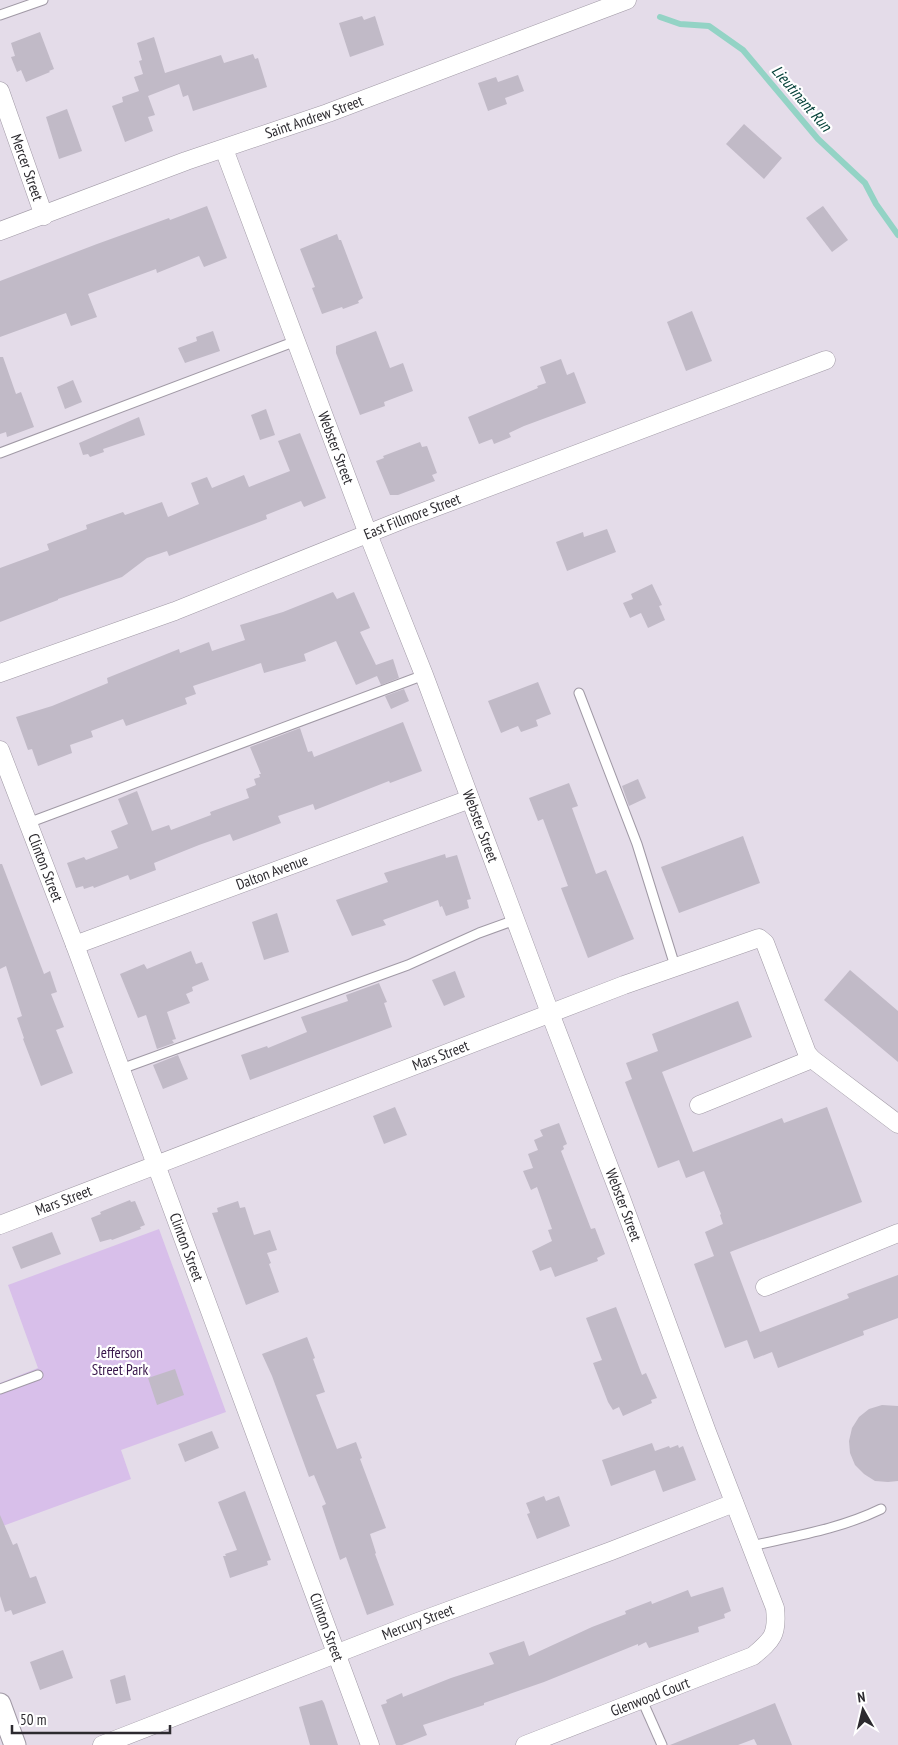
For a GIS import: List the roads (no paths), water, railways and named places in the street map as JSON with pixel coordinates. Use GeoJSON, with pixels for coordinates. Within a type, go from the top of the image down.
{"type":"FeatureCollection","features":[{"type":"Feature","properties":{"kind":"street","name":"Saint Andrew Street"},"geometry":{"type":"LineString","coordinates":[[0,231],[337,110],[627,0]]}},
{"type":"Feature","properties":{"kind":"street","name":"Mercer Street"},"geometry":{"type":"LineString","coordinates":[[0,90],[44,216]]}},
{"type":"Feature","properties":{"kind":"street","name":"Webster Street"},"geometry":{"type":"LineString","coordinates":[[224,149],[775,1608],[776,1620],[770,1642]]}},
{"type":"Feature","properties":{"kind":"street","name":"East Fillmore Street"},"geometry":{"type":"LineString","coordinates":[[0,673],[175,611],[368,534],[826,360]]}},
{"type":"Feature","properties":{"kind":"street","name":"Clinton Street"},"geometry":{"type":"LineString","coordinates":[[0,750],[75,945],[370,1745]]}},
{"type":"Feature","properties":{"kind":"street","name":"Dalton Avenue"},"geometry":{"type":"LineString","coordinates":[[75,945],[470,799]]}},
{"type":"Feature","properties":{"kind":"street","name":"Mars Street"},"geometry":{"type":"LineString","coordinates":[[0,1225],[550,1013],[675,966],[759,938],[765,942],[806,1053],[812,1059]]}},
{"type":"Feature","properties":{"kind":"street"},"geometry":{"type":"LineString","coordinates":[[699,1105],[812,1059],[898,1124]]}},
{"type":"Feature","properties":{"kind":"street"},"geometry":{"type":"LineString","coordinates":[[765,1287],[898,1233]]}},
{"type":"Feature","properties":{"kind":"street","name":"Mercury Street"},"geometry":{"type":"LineString","coordinates":[[102,1745],[734,1503]]}},
{"type":"Feature","properties":{"kind":"street","name":"Glenwood Court"},"geometry":{"type":"LineString","coordinates":[[525,1745],[741,1662],[753,1656],[770,1642]]}},
{"type":"Feature","properties":{"kind":"street"},"geometry":{"type":"LineString","coordinates":[[0,1704],[15,1745]]}},
{"type":"Feature","properties":{"kind":"lane"},"geometry":{"type":"LineString","coordinates":[[0,15],[43,0]]}},
{"type":"Feature","properties":{"kind":"lane"},"geometry":{"type":"LineString","coordinates":[[0,453],[296,342]]}},
{"type":"Feature","properties":{"kind":"lane"},"geometry":{"type":"LineString","coordinates":[[28,823],[424,675]]}},
{"type":"Feature","properties":{"kind":"lane"},"geometry":{"type":"LineString","coordinates":[[580,693],[637,844],[675,966]]}},
{"type":"Feature","properties":{"kind":"lane"},"geometry":{"type":"LineString","coordinates":[[121,1069],[408,965],[479,933],[515,920]]}},
{"type":"Feature","properties":{"kind":"lane"},"geometry":{"type":"LineString","coordinates":[[0,1389],[38,1375]]}},
{"type":"Feature","properties":{"kind":"lane"},"geometry":{"type":"LineString","coordinates":[[751,1546],[835,1527],[881,1509]]}},
{"type":"Feature","properties":{"kind":"lane"},"geometry":{"type":"LineString","coordinates":[[642,1700],[662,1745]]}},
{"type":"Feature","properties":{"kind":"waterway","name":"Lieutinant Run"},"geometry":{"type":"LineString","coordinates":[[660,17],[680,24],[709,26],[743,50],[818,139],[865,183],[876,204],[898,235]]}},
{"type":"Feature","properties":{"kind":"park label","name":"Jefferson Street Park"},"geometry":{"type":"Point","coordinates":[120,1362]}}]}
